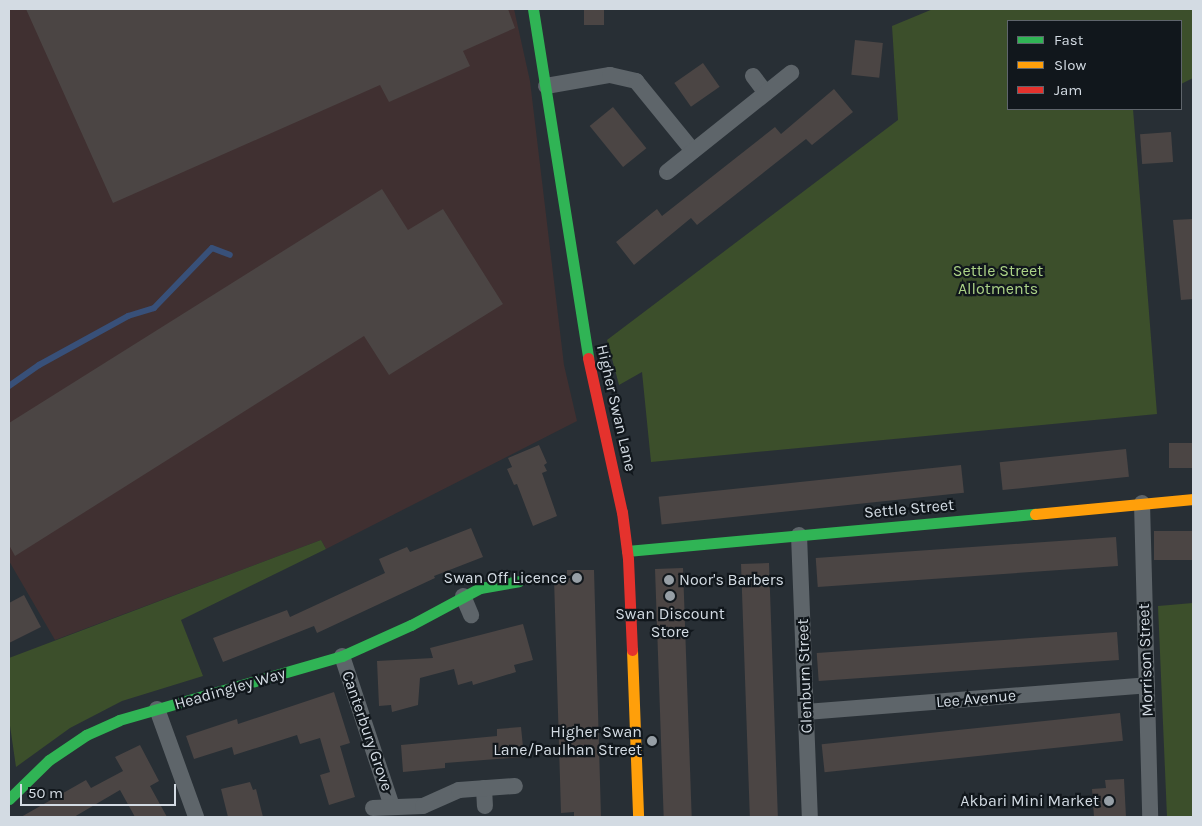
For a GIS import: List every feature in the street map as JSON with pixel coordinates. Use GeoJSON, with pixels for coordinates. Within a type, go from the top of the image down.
{"type":"FeatureCollection","features":[{"type":"Feature","properties":{"kind":"street","name":"Higher Swan Lane"},"geometry":{"type":"LineString","coordinates":[[533,9],[586,351],[622,512],[627,551],[638,817]]}},
{"type":"Feature","properties":{"kind":"street"},"geometry":{"type":"LineString","coordinates":[[667,172],[791,73]]}},
{"type":"Feature","properties":{"kind":"street"},"geometry":{"type":"LineString","coordinates":[[546,86],[610,75],[636,81],[693,151]]}},
{"type":"Feature","properties":{"kind":"street"},"geometry":{"type":"LineString","coordinates":[[753,76],[766,93]]}},
{"type":"Feature","properties":{"kind":"street","name":"Settle Street"},"geometry":{"type":"LineString","coordinates":[[627,551],[1193,499]]}},
{"type":"Feature","properties":{"kind":"street","name":"Morrison Street"},"geometry":{"type":"LineString","coordinates":[[1142,503],[1150,817]]}},
{"type":"Feature","properties":{"kind":"street","name":"Glenburn Street"},"geometry":{"type":"LineString","coordinates":[[799,535],[810,817]]}},
{"type":"Feature","properties":{"kind":"street","name":"Headingley Way"},"geometry":{"type":"LineString","coordinates":[[9,799],[49,760],[86,735],[119,720],[342,656],[382,640],[463,596],[499,583],[518,581]]}},
{"type":"Feature","properties":{"kind":"street"},"geometry":{"type":"LineString","coordinates":[[463,596],[471,615]]}},
{"type":"Feature","properties":{"kind":"street","name":"Canterbury Grove"},"geometry":{"type":"LineString","coordinates":[[342,656],[392,806]]}},
{"type":"Feature","properties":{"kind":"street","name":"Lee Avenue"},"geometry":{"type":"LineString","coordinates":[[806,712],[1147,685]]}},
{"type":"Feature","properties":{"kind":"street"},"geometry":{"type":"LineString","coordinates":[[157,709],[196,817]]}},
{"type":"Feature","properties":{"kind":"street","name":"Canterbury Grove"},"geometry":{"type":"LineString","coordinates":[[373,808],[423,806],[458,790],[515,786]]}},
{"type":"Feature","properties":{"kind":"street"},"geometry":{"type":"LineString","coordinates":[[484,788],[485,806]]}},
{"type":"Feature","properties":{"kind":"shaded area"},"geometry":{"type":"Polygon","coordinates":[[[9,9],[514,9],[530,81],[564,365],[577,421],[326,549],[321,540],[55,640],[9,561],[9,9]]]}},
{"type":"Feature","properties":{"kind":"green space","name":"Settle Street Allotments"},"geometry":{"type":"Polygon","coordinates":[[[933,9],[1193,9],[1193,78],[1182,84],[1182,20],[1007,20],[1007,110],[1133,110],[1157,414],[651,462],[642,372],[619,385],[607,340],[898,120],[892,26],[933,9]]]}},
{"type":"Feature","properties":{"kind":"green space"},"geometry":{"type":"Polygon","coordinates":[[[321,540],[326,549],[181,620],[203,676],[122,701],[70,728],[16,767],[9,719],[9,658],[321,540]]]}},
{"type":"Feature","properties":{"kind":"green space"},"geometry":{"type":"Polygon","coordinates":[[[1193,603],[1193,817],[1167,817],[1158,606],[1193,603]]]}},
{"type":"Feature","properties":{"kind":"building"},"geometry":{"type":"Polygon","coordinates":[[[26,9],[508,9],[515,28],[463,51],[470,66],[389,102],[380,85],[113,203],[26,9]]]}},
{"type":"Feature","properties":{"kind":"building"},"geometry":{"type":"Polygon","coordinates":[[[584,9],[604,9],[604,25],[584,25],[584,9]]]}},
{"type":"Feature","properties":{"kind":"building"},"geometry":{"type":"Polygon","coordinates":[[[855,40],[883,43],[879,78],[851,75],[855,40]]]}},
{"type":"Feature","properties":{"kind":"building"},"geometry":{"type":"Polygon","coordinates":[[[703,63],[720,87],[691,107],[674,83],[703,63]]]}},
{"type":"Feature","properties":{"kind":"building"},"geometry":{"type":"Polygon","coordinates":[[[834,89],[853,112],[812,145],[806,139],[697,225],[691,218],[634,265],[616,242],[657,209],[662,216],[775,127],[781,134],[834,89]]]}},
{"type":"Feature","properties":{"kind":"building"},"geometry":{"type":"Polygon","coordinates":[[[613,107],[646,148],[623,167],[590,126],[613,107]]]}},
{"type":"Feature","properties":{"kind":"building"},"geometry":{"type":"Polygon","coordinates":[[[1171,132],[1173,162],[1142,164],[1140,134],[1171,132]]]}},
{"type":"Feature","properties":{"kind":"building"},"geometry":{"type":"Polygon","coordinates":[[[382,189],[408,230],[443,209],[503,304],[389,375],[364,336],[15,556],[9,545],[9,423],[382,189]]]}},
{"type":"Feature","properties":{"kind":"building"},"geometry":{"type":"Polygon","coordinates":[[[1193,219],[1193,299],[1181,300],[1173,220],[1193,219]]]}},
{"type":"Feature","properties":{"kind":"building"},"geometry":{"type":"Polygon","coordinates":[[[1169,443],[1193,443],[1193,468],[1169,468],[1169,443]]]}},
{"type":"Feature","properties":{"kind":"building"},"geometry":{"type":"Polygon","coordinates":[[[539,445],[547,463],[544,465],[547,471],[542,473],[557,516],[533,526],[517,484],[514,485],[507,469],[512,467],[508,458],[539,445]]]}},
{"type":"Feature","properties":{"kind":"building"},"geometry":{"type":"Polygon","coordinates":[[[1126,449],[1129,477],[1003,490],[1000,462],[1126,449]]]}},
{"type":"Feature","properties":{"kind":"building"},"geometry":{"type":"Polygon","coordinates":[[[961,465],[964,493],[662,525],[659,497],[961,465]]]}},
{"type":"Feature","properties":{"kind":"building"},"geometry":{"type":"Polygon","coordinates":[[[471,528],[483,557],[434,576],[435,578],[317,633],[314,626],[223,662],[213,638],[287,610],[290,617],[385,573],[379,559],[407,547],[410,552],[471,528]]]}},
{"type":"Feature","properties":{"kind":"building"},"geometry":{"type":"Polygon","coordinates":[[[1154,531],[1193,531],[1193,560],[1154,560],[1154,531]]]}},
{"type":"Feature","properties":{"kind":"building"},"geometry":{"type":"Polygon","coordinates":[[[1116,537],[1118,566],[818,587],[816,558],[1116,537]]]}},
{"type":"Feature","properties":{"kind":"building"},"geometry":{"type":"Polygon","coordinates":[[[769,563],[778,817],[750,817],[741,564],[769,563]]]}},
{"type":"Feature","properties":{"kind":"building"},"geometry":{"type":"Polygon","coordinates":[[[683,568],[692,817],[664,817],[655,569],[683,568]]]}},
{"type":"Feature","properties":{"kind":"building"},"geometry":{"type":"Polygon","coordinates":[[[567,570],[594,570],[601,817],[574,817],[574,812],[561,813],[554,578],[567,578],[567,570]]]}},
{"type":"Feature","properties":{"kind":"building"},"geometry":{"type":"Polygon","coordinates":[[[24,595],[41,627],[9,643],[9,603],[24,595]]]}},
{"type":"Feature","properties":{"kind":"building"},"geometry":{"type":"Polygon","coordinates":[[[523,624],[533,660],[514,665],[516,672],[473,685],[472,681],[458,685],[454,669],[420,678],[418,705],[392,712],[391,705],[379,706],[377,661],[433,658],[430,648],[523,624]]]}},
{"type":"Feature","properties":{"kind":"building"},"geometry":{"type":"Polygon","coordinates":[[[1117,632],[1119,660],[819,681],[817,653],[1117,632]]]}},
{"type":"Feature","properties":{"kind":"building"},"geometry":{"type":"Polygon","coordinates":[[[334,692],[350,743],[340,746],[355,797],[329,805],[320,775],[330,772],[320,738],[300,744],[297,735],[234,755],[232,747],[194,759],[186,736],[237,719],[238,724],[334,692]]]}},
{"type":"Feature","properties":{"kind":"building"},"geometry":{"type":"Polygon","coordinates":[[[1120,713],[1123,741],[825,772],[822,744],[1120,713]]]}},
{"type":"Feature","properties":{"kind":"building"},"geometry":{"type":"Polygon","coordinates":[[[521,727],[524,757],[445,763],[445,768],[403,772],[401,745],[497,736],[497,729],[521,727]]]}},
{"type":"Feature","properties":{"kind":"building"},"geometry":{"type":"Polygon","coordinates":[[[140,745],[159,781],[150,786],[167,817],[135,817],[120,790],[74,817],[21,817],[86,780],[91,788],[123,771],[115,757],[140,745]]]}},
{"type":"Feature","properties":{"kind":"building","name":"Akbari Mini Market"},"geometry":{"type":"Polygon","coordinates":[[[1124,779],[1126,817],[1094,817],[1092,789],[1106,788],[1105,780],[1124,779]]]}},
{"type":"Feature","properties":{"kind":"building"},"geometry":{"type":"Polygon","coordinates":[[[250,782],[253,790],[256,789],[263,817],[228,817],[221,789],[250,782]]]}},
{"type":"Feature","properties":{"kind":"waterway"},"geometry":{"type":"LineString","coordinates":[[9,386],[39,365],[128,316],[154,308],[212,248],[230,255]]}},
{"type":"Feature","properties":{"kind":"traffic: fast"},"geometry":{"type":"LineString","coordinates":[[533,9],[588,358]]}},
{"type":"Feature","properties":{"kind":"traffic: fast"},"geometry":{"type":"LineString","coordinates":[[627,551],[1035,514]]}},
{"type":"Feature","properties":{"kind":"traffic: fast"},"geometry":{"type":"LineString","coordinates":[[9,799],[49,760],[86,735],[119,720],[342,656],[411,625],[480,588],[518,581]]}},
{"type":"Feature","properties":{"kind":"traffic: slow"},"geometry":{"type":"LineString","coordinates":[[1035,514],[1193,499]]}},
{"type":"Feature","properties":{"kind":"traffic: slow"},"geometry":{"type":"LineString","coordinates":[[632,650],[638,817]]}},
{"type":"Feature","properties":{"kind":"traffic: jam"},"geometry":{"type":"LineString","coordinates":[[588,358],[622,512],[628,559],[632,650]]}},
{"type":"Feature","properties":{"kind":"place","name":"Swan Off Licence"},"geometry":{"type":"Point","coordinates":[577,578]}},
{"type":"Feature","properties":{"kind":"place","name":"Noor's Barbers"},"geometry":{"type":"Point","coordinates":[669,580]}},
{"type":"Feature","properties":{"kind":"place","name":"Swan Discount Store"},"geometry":{"type":"Point","coordinates":[670,596]}},
{"type":"Feature","properties":{"kind":"place","name":"Higher Swan Lane/Paulhan Street"},"geometry":{"type":"Point","coordinates":[652,741]}},
{"type":"Feature","properties":{"kind":"place","name":"Akbari Mini Market"},"geometry":{"type":"Point","coordinates":[1109,801]}}]}
